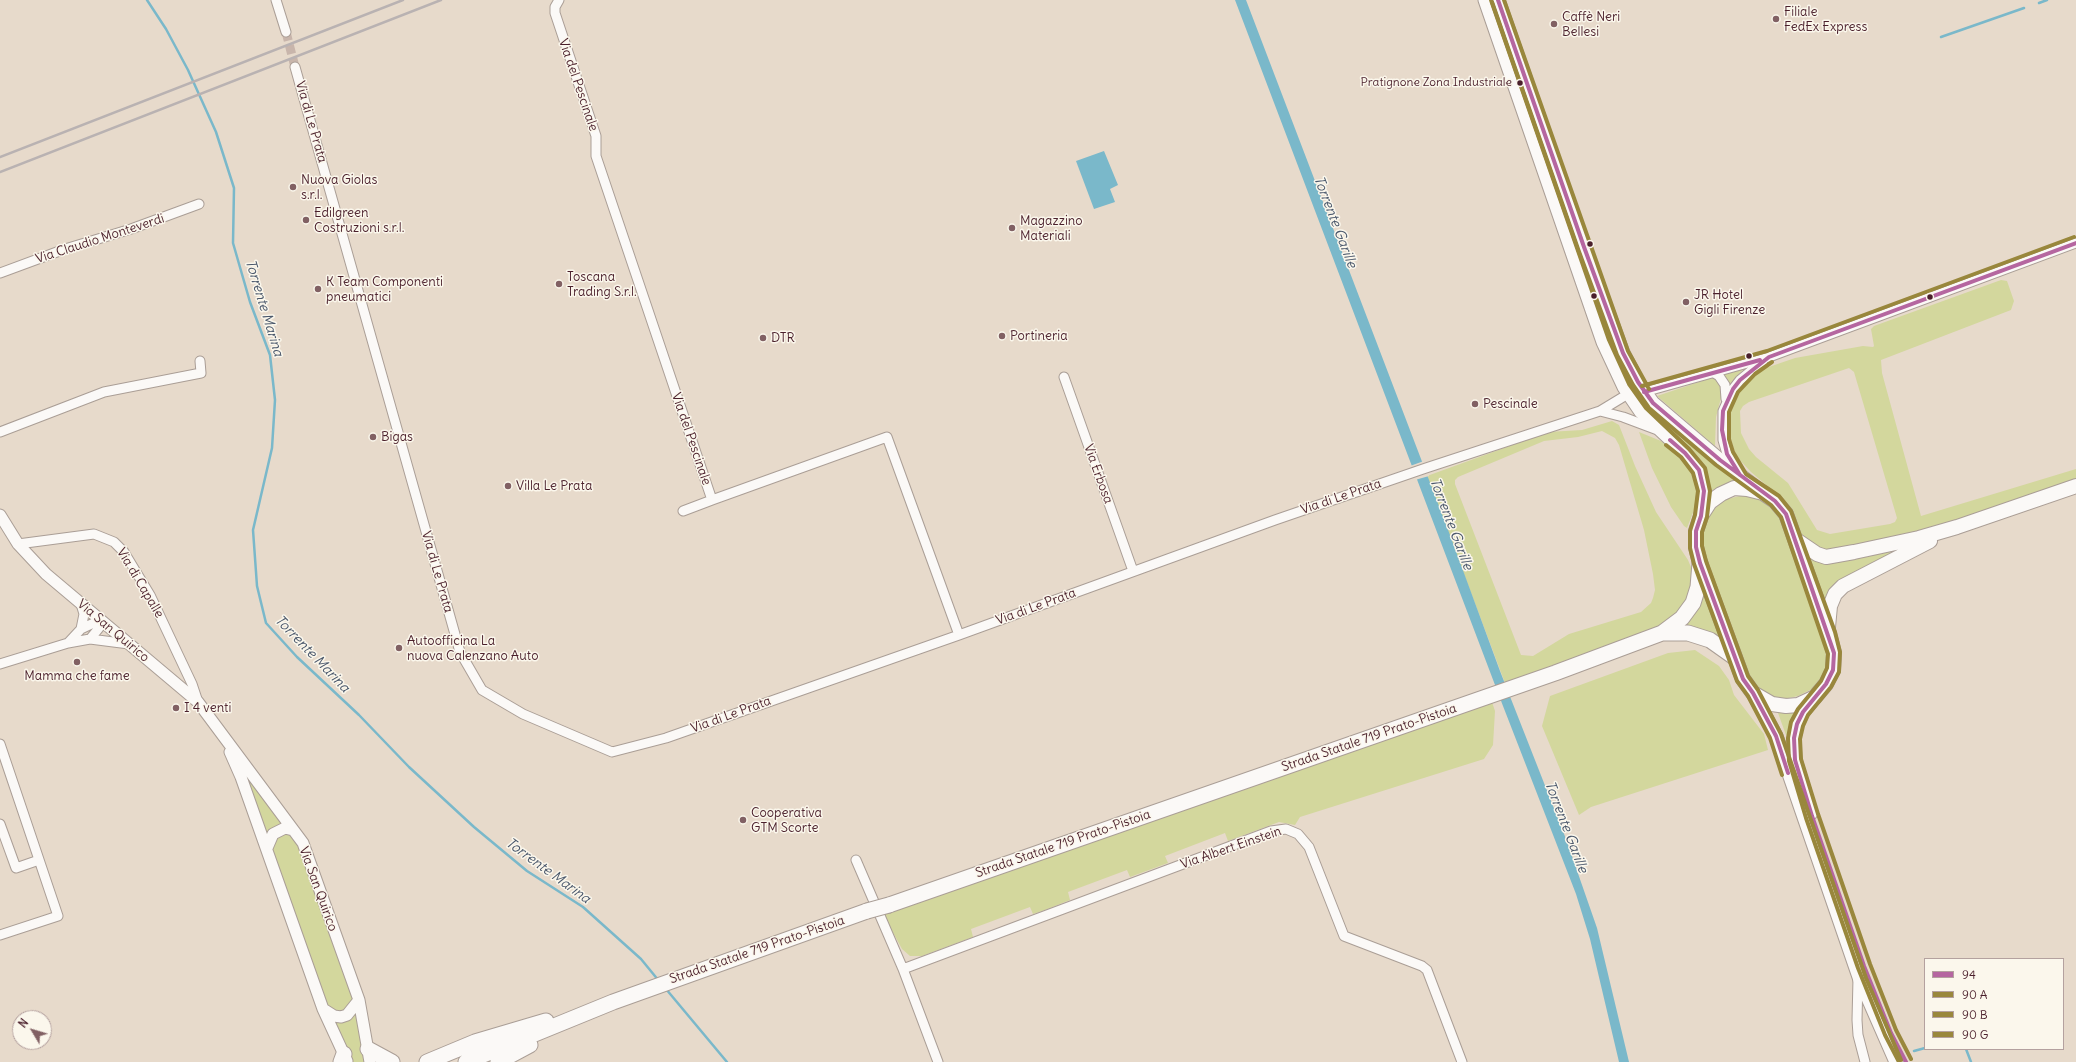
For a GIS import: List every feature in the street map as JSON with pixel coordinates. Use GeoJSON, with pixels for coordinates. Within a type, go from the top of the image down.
{"type":"FeatureCollection","features":[{"type":"Feature","properties":{"kind":"highway"},"geometry":{"type":"LineString","coordinates":[[1662,633],[1682,618],[1693,603],[1698,587],[1700,563]]}},
{"type":"Feature","properties":{"kind":"highway"},"geometry":{"type":"LineString","coordinates":[[1662,633],[1688,633],[1710,640],[1734,657]]}},
{"type":"Feature","properties":{"kind":"highway","name":"Strada Statale 719 Prato-Pistoia"},"geometry":{"type":"LineString","coordinates":[[466,1062],[611,1003],[704,968],[1555,673],[1662,633]]}},
{"type":"Feature","properties":{"kind":"highway"},"geometry":{"type":"LineString","coordinates":[[427,1062],[475,1042],[512,1030],[611,1003]]}},
{"type":"Feature","properties":{"kind":"highway"},"geometry":{"type":"LineString","coordinates":[[498,1062],[611,1003]]}},
{"type":"Feature","properties":{"kind":"highway"},"geometry":{"type":"LineString","coordinates":[[369,1056],[392,1062]]}},
{"type":"Feature","properties":{"kind":"main road"},"geometry":{"type":"LineString","coordinates":[[1485,0],[1603,342],[1628,394],[1641,412],[1685,453],[1699,470],[1704,490],[1701,516],[1696,531],[1700,563],[1743,679],[1754,693],[1776,736],[1858,975],[1896,1062]]}},
{"type":"Feature","properties":{"kind":"main road"},"geometry":{"type":"LineString","coordinates":[[1498,0],[1584,247],[1623,353],[1644,392],[1664,412],[1742,478],[1776,501],[1786,514],[1829,634],[1834,653],[1833,670],[1826,684],[1803,712],[1797,724],[1794,752],[1798,775],[1866,972],[1906,1062]]}},
{"type":"Feature","properties":{"kind":"main road"},"geometry":{"type":"LineString","coordinates":[[1795,538],[1816,554],[1826,557],[1919,538],[1958,528],[2076,486]]}},
{"type":"Feature","properties":{"kind":"main road"},"geometry":{"type":"LineString","coordinates":[[1701,516],[1710,502],[1721,494],[1734,488],[1747,489],[1763,493]]}},
{"type":"Feature","properties":{"kind":"main road"},"geometry":{"type":"LineString","coordinates":[[1829,634],[1828,617],[1830,606],[1835,594],[1843,586],[1958,528]]}},
{"type":"Feature","properties":{"kind":"main road"},"geometry":{"type":"LineString","coordinates":[[1754,693],[1772,704],[1786,706],[1798,704],[1815,697]]}},
{"type":"Feature","properties":{"kind":"street"},"geometry":{"type":"LineString","coordinates":[[276,0],[286,32]]}},
{"type":"Feature","properties":{"kind":"street","name":"Via del Pescinale"},"geometry":{"type":"LineString","coordinates":[[559,0],[555,7],[555,12],[596,136],[596,156],[712,500],[887,437],[960,635]]}},
{"type":"Feature","properties":{"kind":"street","name":"Via di Le Prata"},"geometry":{"type":"LineString","coordinates":[[296,67],[460,652],[482,690],[523,714],[612,752],[654,742],[960,635],[1133,571],[1426,468],[1600,411],[1628,394]]}},
{"type":"Feature","properties":{"kind":"street","name":"Via Claudio Monteverdi"},"geometry":{"type":"LineString","coordinates":[[0,273],[64,249],[131,229],[199,204]]}},
{"type":"Feature","properties":{"kind":"street"},"geometry":{"type":"LineString","coordinates":[[1644,392],[1769,357],[2076,243]]}},
{"type":"Feature","properties":{"kind":"street"},"geometry":{"type":"LineString","coordinates":[[1726,402],[1740,380],[1769,357]]}},
{"type":"Feature","properties":{"kind":"street"},"geometry":{"type":"LineString","coordinates":[[0,432],[104,392],[201,373],[200,361]]}},
{"type":"Feature","properties":{"kind":"street"},"geometry":{"type":"LineString","coordinates":[[1714,373],[1719,376],[1726,385],[1726,402],[1722,420],[1723,440],[1727,454],[1742,478]]}},
{"type":"Feature","properties":{"kind":"street","name":"Via Erbosa"},"geometry":{"type":"LineString","coordinates":[[1064,377],[1133,571]]}},
{"type":"Feature","properties":{"kind":"street"},"geometry":{"type":"LineString","coordinates":[[1600,411],[1623,417],[1662,432]]}},
{"type":"Feature","properties":{"kind":"street"},"geometry":{"type":"LineString","coordinates":[[683,510],[712,500]]}},
{"type":"Feature","properties":{"kind":"street"},"geometry":{"type":"LineString","coordinates":[[0,516],[18,544]]}},
{"type":"Feature","properties":{"kind":"street","name":"Via di Capalle"},"geometry":{"type":"LineString","coordinates":[[18,544],[94,534],[114,542],[124,552],[160,614],[192,684],[198,702]]}},
{"type":"Feature","properties":{"kind":"street","name":"Via San Quirico"},"geometry":{"type":"LineString","coordinates":[[18,544],[46,574],[198,702],[303,843],[359,1000],[369,1056]]}},
{"type":"Feature","properties":{"kind":"street"},"geometry":{"type":"LineString","coordinates":[[81,604],[84,614],[81,629]]}},
{"type":"Feature","properties":{"kind":"street"},"geometry":{"type":"LineString","coordinates":[[68,643],[81,629],[100,620]]}},
{"type":"Feature","properties":{"kind":"street"},"geometry":{"type":"LineString","coordinates":[[90,639],[99,628],[100,620]]}},
{"type":"Feature","properties":{"kind":"street"},"geometry":{"type":"LineString","coordinates":[[0,664],[68,643],[90,639],[130,644]]}},
{"type":"Feature","properties":{"kind":"street","name":"Via San Quirico"},"geometry":{"type":"LineString","coordinates":[[223,737],[241,777],[323,1009],[344,1059]]}},
{"type":"Feature","properties":{"kind":"street"},"geometry":{"type":"LineString","coordinates":[[0,744],[58,916],[0,935]]}},
{"type":"Feature","properties":{"kind":"street"},"geometry":{"type":"LineString","coordinates":[[0,824],[16,868],[39,860]]}},
{"type":"Feature","properties":{"kind":"street"},"geometry":{"type":"LineString","coordinates":[[266,848],[273,834],[285,828],[293,830]]}},
{"type":"Feature","properties":{"kind":"street","name":"Via Albert Einstein"},"geometry":{"type":"LineString","coordinates":[[903,969],[1271,831],[1286,829],[1298,834],[1309,847],[1344,936],[1422,966],[1427,970],[1462,1062]]}},
{"type":"Feature","properties":{"kind":"street"},"geometry":{"type":"LineString","coordinates":[[856,860],[903,969],[938,1062]]}},
{"type":"Feature","properties":{"kind":"street"},"geometry":{"type":"LineString","coordinates":[[1858,975],[1856,1020],[1865,1062]]}},
{"type":"Feature","properties":{"kind":"street"},"geometry":{"type":"LineString","coordinates":[[323,1009],[334,1016],[341,1017],[347,1015],[359,1000]]}},
{"type":"Feature","properties":{"kind":"green space"},"geometry":{"type":"Polygon","coordinates":[[[2001,280],[2007,281],[2014,301],[2011,310],[1881,360],[1882,373],[1921,516],[2076,469],[2076,479],[1926,532],[1827,553],[1803,540],[1791,509],[1787,503],[1751,472],[1737,457],[1728,430],[1728,420],[1733,400],[1743,384],[1763,369],[1795,358],[1863,346],[1873,347],[1871,329],[1874,326],[2001,280]],[[1849,368],[1749,402],[1743,406],[1740,411],[1741,433],[1749,449],[1756,457],[1788,483],[1817,530],[1830,534],[1890,524],[1895,522],[1897,518],[1854,372],[1849,368]]]}},
{"type":"Feature","properties":{"kind":"green space"},"geometry":{"type":"Polygon","coordinates":[[[1746,367],[1736,377],[1730,385],[1723,374],[1746,367]]]}},
{"type":"Feature","properties":{"kind":"green space"},"geometry":{"type":"Polygon","coordinates":[[[1625,370],[1643,401],[1735,480],[1734,482],[1710,491],[1706,472],[1698,457],[1648,410],[1629,384],[1623,371],[1625,370]]]}},
{"type":"Feature","properties":{"kind":"green space"},"geometry":{"type":"Polygon","coordinates":[[[1711,378],[1716,379],[1721,385],[1722,394],[1716,417],[1715,446],[1657,396],[1711,378]]]}},
{"type":"Feature","properties":{"kind":"green space"},"geometry":{"type":"Polygon","coordinates":[[[1612,421],[1619,425],[1635,466],[1656,512],[1688,560],[1693,572],[1693,584],[1685,605],[1663,625],[1505,683],[1427,476],[1548,432],[1582,430],[1612,421]],[[1602,431],[1578,437],[1544,441],[1458,477],[1455,480],[1455,484],[1521,655],[1533,656],[1569,634],[1641,612],[1651,603],[1655,590],[1644,530],[1619,445],[1615,438],[1602,431]]]}},
{"type":"Feature","properties":{"kind":"green space"},"geometry":{"type":"Polygon","coordinates":[[[1639,432],[1661,441],[1672,448],[1682,457],[1694,472],[1698,491],[1696,505],[1687,528],[1671,507],[1652,468],[1639,432]]]}},
{"type":"Feature","properties":{"kind":"green space"},"geometry":{"type":"Polygon","coordinates":[[[1743,495],[1762,500],[1771,506],[1779,516],[1824,644],[1827,661],[1823,674],[1814,688],[1798,696],[1784,699],[1767,695],[1754,684],[1740,654],[1703,547],[1702,533],[1708,515],[1724,500],[1743,495]]]}},
{"type":"Feature","properties":{"kind":"green space"},"geometry":{"type":"Polygon","coordinates":[[[1922,540],[1825,601],[1808,554],[1922,540]]]}},
{"type":"Feature","properties":{"kind":"green space"},"geometry":{"type":"Polygon","coordinates":[[[1703,590],[1720,639],[1678,627],[1703,590]]]}},
{"type":"Feature","properties":{"kind":"green space"},"geometry":{"type":"Polygon","coordinates":[[[1695,650],[1719,666],[1729,680],[1734,695],[1764,734],[1768,750],[1591,807],[1579,815],[1542,726],[1550,696],[1668,653],[1695,650]]]}},
{"type":"Feature","properties":{"kind":"green space"},"geometry":{"type":"Polygon","coordinates":[[[1492,702],[1495,711],[1493,745],[1484,759],[1300,817],[1295,825],[1279,822],[1228,841],[1225,833],[1165,856],[1168,863],[1130,877],[1127,870],[1068,892],[1070,900],[1045,910],[1033,914],[1030,907],[971,929],[973,937],[922,956],[910,956],[902,949],[885,918],[885,914],[1492,702]]]}},
{"type":"Feature","properties":{"kind":"green space"},"geometry":{"type":"Polygon","coordinates":[[[1778,713],[1795,713],[1788,736],[1786,735],[1778,713]]]}},
{"type":"Feature","properties":{"kind":"green space"},"geometry":{"type":"Polygon","coordinates":[[[246,775],[287,826],[266,836],[246,775]]]}},
{"type":"Feature","properties":{"kind":"green space"},"geometry":{"type":"Polygon","coordinates":[[[280,834],[290,834],[297,839],[352,995],[353,999],[342,1013],[329,1010],[271,850],[273,841],[280,834]]]}},
{"type":"Feature","properties":{"kind":"green space"},"geometry":{"type":"Polygon","coordinates":[[[357,1010],[367,1062],[351,1062],[330,1018],[357,1010]]]}},
{"type":"Feature","properties":{"kind":"water"},"geometry":{"type":"Polygon","coordinates":[[[1235,0],[1246,0],[1450,535],[1500,671],[1566,839],[1597,928],[1629,1062],[1619,1062],[1590,939],[1576,894],[1503,706],[1235,0]]]}},
{"type":"Feature","properties":{"kind":"water"},"geometry":{"type":"Polygon","coordinates":[[[1104,151],[1118,185],[1110,189],[1115,202],[1094,209],[1076,161],[1104,151]]]}},
{"type":"Feature","properties":{"kind":"pier"},"geometry":{"type":"Polygon","coordinates":[[[1424,461],[1429,476],[1415,480],[1410,466],[1424,461]]]}},
{"type":"Feature","properties":{"kind":"waterway","name":"Torrente Marina"},"geometry":{"type":"LineString","coordinates":[[147,0],[166,29],[188,70],[216,132],[234,188],[233,243],[250,302],[270,355],[275,400],[272,448],[253,530],[257,586],[266,623],[297,657],[359,715],[409,767],[474,827],[527,871],[583,907],[641,959],[659,981]]}},
{"type":"Feature","properties":{"kind":"waterway"},"geometry":{"type":"LineString","coordinates":[[2039,3],[2047,0]]}},
{"type":"Feature","properties":{"kind":"waterway"},"geometry":{"type":"LineString","coordinates":[[1941,37],[2024,8]]}},
{"type":"Feature","properties":{"kind":"waterway","name":"Torrente Marina"},"geometry":{"type":"LineString","coordinates":[[666,989],[727,1062]]}},
{"type":"Feature","properties":{"kind":"waterway"},"geometry":{"type":"LineString","coordinates":[[1914,1051],[1924,1048]]}},
{"type":"Feature","properties":{"kind":"waterway"},"geometry":{"type":"LineString","coordinates":[[1966,1050],[1971,1062]]}},
{"type":"Feature","properties":{"kind":"tunnel"},"geometry":{"type":"LineString","coordinates":[[286,32],[295,67]]}},
{"type":"Feature","properties":{"kind":"railway"},"geometry":{"type":"LineString","coordinates":[[0,157],[403,0]]}},
{"type":"Feature","properties":{"kind":"railway"},"geometry":{"type":"LineString","coordinates":[[0,172],[441,0]]}},
{"type":"Feature","properties":{"kind":"transit line"},"geometry":{"type":"LineString","coordinates":[[1491,0],[1609,340],[1629,384],[1646,408],[1689,449],[1705,468],[1710,491],[1707,517],[1702,532],[1702,546],[1706,561],[1748,676],[1758,690],[1781,734],[1866,978],[1901,1060]]}},
{"type":"Feature","properties":{"kind":"transit line","name":"94"},"geometry":{"type":"LineString","coordinates":[[1498,0],[1584,247],[1623,353],[1638,382],[1653,403],[1720,460],[1775,501],[1786,514],[1834,653],[1833,670],[1826,684],[1803,712],[1797,724],[1794,738],[1795,760],[1812,816],[1864,966],[1891,1033],[1906,1062]]}},
{"type":"Feature","properties":{"kind":"transit line"},"geometry":{"type":"LineString","coordinates":[[1504,0],[1628,351],[1649,389]]}},
{"type":"Feature","properties":{"kind":"transit line"},"geometry":{"type":"LineString","coordinates":[[1492,2],[1578,249],[1617,355],[1633,385],[1649,408],[1716,465],[1771,505],[1781,517],[1828,654],[1827,668],[1821,681],[1798,709],[1791,722],[1788,738],[1789,761],[1806,818],[1858,968],[1885,1035],[1899,1062]]}},
{"type":"Feature","properties":{"kind":"transit line"},"geometry":{"type":"LineString","coordinates":[[1642,386],[1767,351],[2074,237]]}},
{"type":"Feature","properties":{"kind":"transit line","name":"94"},"geometry":{"type":"LineString","coordinates":[[1740,475],[1727,454],[1722,430],[1723,411],[1733,389],[1740,380],[1769,357],[2076,243]]}},
{"type":"Feature","properties":{"kind":"transit line","name":"94"},"geometry":{"type":"LineString","coordinates":[[1644,392],[1760,360]]}},
{"type":"Feature","properties":{"kind":"transit line"},"geometry":{"type":"LineString","coordinates":[[1772,362],[1755,374],[1738,392],[1729,412],[1729,439],[1733,452],[1746,474],[1779,496],[1791,511],[1835,632],[1840,652],[1839,672],[1831,687],[1808,715],[1803,726],[1800,739],[1801,759],[1818,814],[1870,964],[1896,1030],[1911,1059]]}},
{"type":"Feature","properties":{"kind":"transit line","name":"94"},"geometry":{"type":"LineString","coordinates":[[1670,440],[1685,453],[1699,470],[1704,491],[1701,516],[1696,531],[1696,547],[1700,563],[1743,679],[1753,693],[1776,736],[1788,773]]}},
{"type":"Feature","properties":{"kind":"transit line"},"geometry":{"type":"LineString","coordinates":[[1666,445],[1681,457],[1693,473],[1698,491],[1695,515],[1690,531],[1690,548],[1694,564],[1737,681],[1748,696],[1770,738],[1782,775]]}},
{"type":"Feature","properties":{"kind":"place","name":"Filiale FedEx Express"},"geometry":{"type":"Point","coordinates":[1776,19]}},
{"type":"Feature","properties":{"kind":"place","name":"Caffè Neri Bellesi"},"geometry":{"type":"Point","coordinates":[1554,24]}},
{"type":"Feature","properties":{"kind":"place","name":"Pratignone Zona Industriale"},"geometry":{"type":"Point","coordinates":[1520,83]}},
{"type":"Feature","properties":{"kind":"place","name":"Nuova Giolas s.r.l."},"geometry":{"type":"Point","coordinates":[293,187]}},
{"type":"Feature","properties":{"kind":"place","name":"Edilgreen Costruzioni s.r.l."},"geometry":{"type":"Point","coordinates":[306,220]}},
{"type":"Feature","properties":{"kind":"place","name":"Magazzino Materiali"},"geometry":{"type":"Point","coordinates":[1012,228]}},
{"type":"Feature","properties":{"kind":"place","name":"Toscana Trading S.r.l."},"geometry":{"type":"Point","coordinates":[559,284]}},
{"type":"Feature","properties":{"kind":"place","name":"K Team Componenti pneumatici"},"geometry":{"type":"Point","coordinates":[318,289]}},
{"type":"Feature","properties":{"kind":"place","name":"JR Hotel Gigli Firenze"},"geometry":{"type":"Point","coordinates":[1686,302]}},
{"type":"Feature","properties":{"kind":"place","name":"Portineria"},"geometry":{"type":"Point","coordinates":[1002,336]}},
{"type":"Feature","properties":{"kind":"place","name":"DTR"},"geometry":{"type":"Point","coordinates":[763,338]}},
{"type":"Feature","properties":{"kind":"place","name":"Pescinale"},"geometry":{"type":"Point","coordinates":[1475,404]}},
{"type":"Feature","properties":{"kind":"place","name":"Bigas"},"geometry":{"type":"Point","coordinates":[373,437]}},
{"type":"Feature","properties":{"kind":"place","name":"Villa Le Prata"},"geometry":{"type":"Point","coordinates":[508,486]}},
{"type":"Feature","properties":{"kind":"place","name":"Autoofficina La nuova Calenzano Auto"},"geometry":{"type":"Point","coordinates":[399,648]}},
{"type":"Feature","properties":{"kind":"place","name":"Mamma che fame"},"geometry":{"type":"Point","coordinates":[77,662]}},
{"type":"Feature","properties":{"kind":"place","name":"I 4 venti"},"geometry":{"type":"Point","coordinates":[176,708]}},
{"type":"Feature","properties":{"kind":"place","name":"Cooperativa GTM Scorte"},"geometry":{"type":"Point","coordinates":[743,820]}},
{"type":"Feature","properties":{"kind":"water label","name":"Torrente Garille"},"geometry":{"type":"Point","coordinates":[1335,222]}},
{"type":"Feature","properties":{"kind":"water label","name":"Torrente Garille"},"geometry":{"type":"Point","coordinates":[1451,524]}},
{"type":"Feature","properties":{"kind":"water label","name":"Torrente Garille"},"geometry":{"type":"Point","coordinates":[1566,827]}}]}
